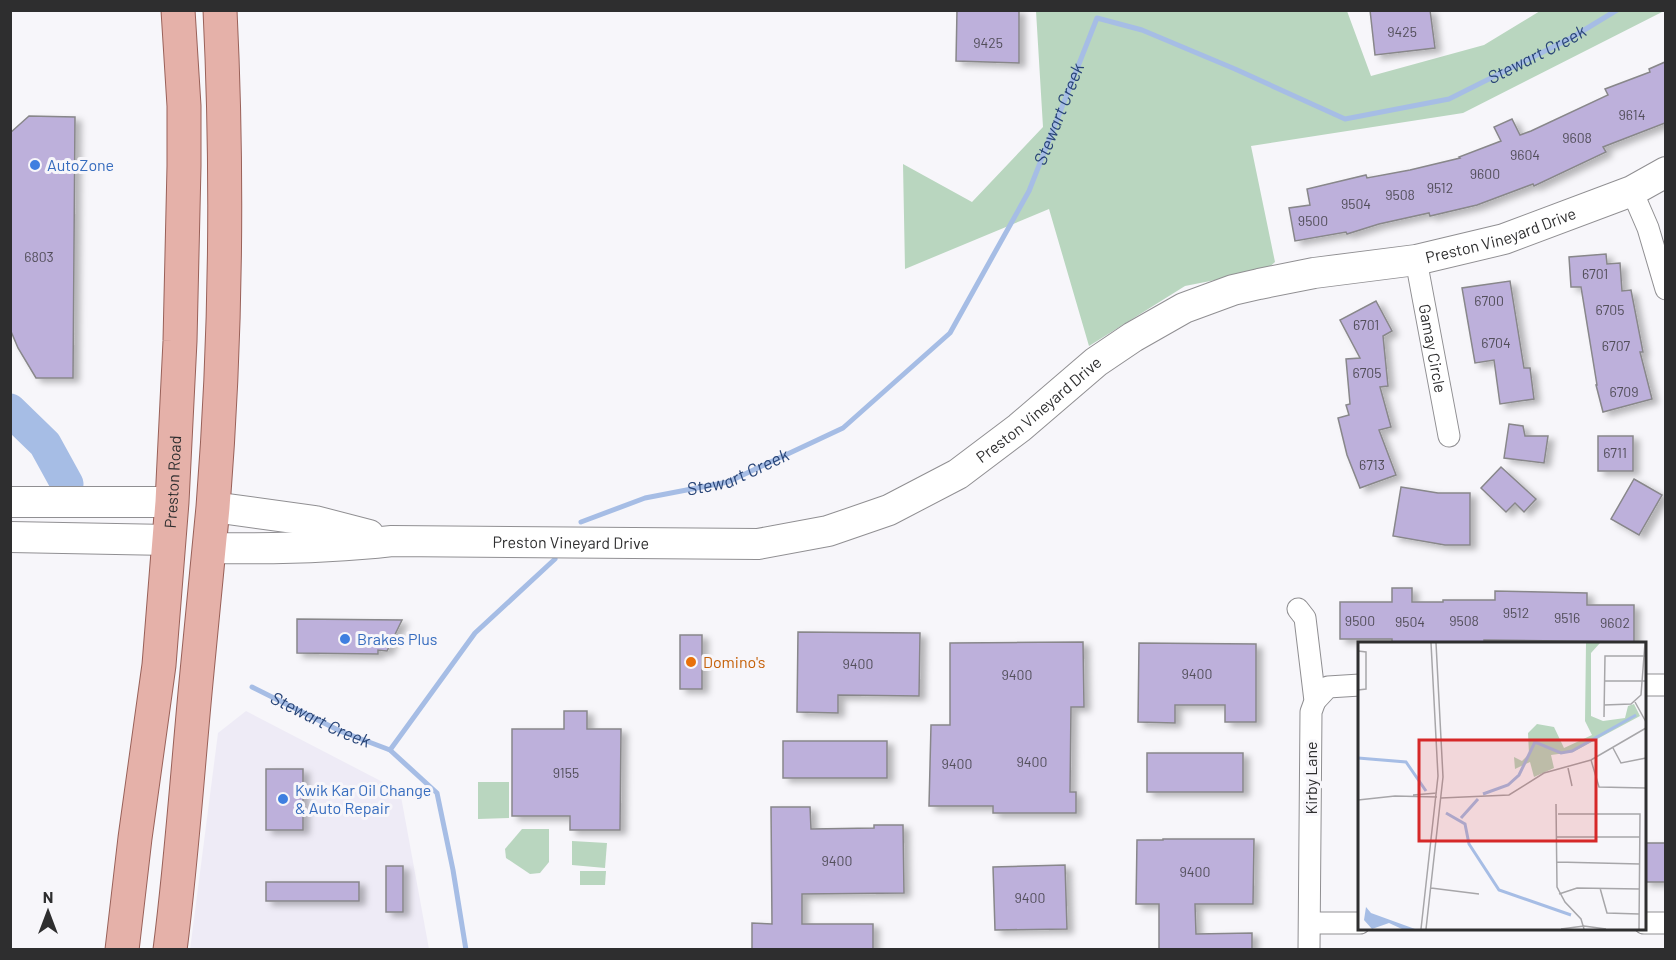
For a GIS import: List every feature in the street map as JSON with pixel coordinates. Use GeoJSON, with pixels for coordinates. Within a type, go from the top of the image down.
{"type":"FeatureCollection","features":[{"type":"Feature","properties":{"kind":"main road","name":"Preston Road"},"geometry":{"type":"LineString","coordinates":[[122,950],[159,664],[172,502],[180,340],[184,166],[184,106],[178,10]]}},
{"type":"Feature","properties":{"kind":"main road"},"geometry":{"type":"LineString","coordinates":[[170,950],[183,840],[213,507],[221,351],[224,222],[225,108],[220,10]]}},
{"type":"Feature","properties":{"kind":"main road"},"geometry":{"type":"LineString","coordinates":[[172,502],[213,507]]}},
{"type":"Feature","properties":{"kind":"main road"},"geometry":{"type":"LineString","coordinates":[[169,540],[209,548]]}},
{"type":"Feature","properties":{"kind":"street","name":"Preston Vineyard Drive"},"geometry":{"type":"LineString","coordinates":[[209,548],[344,547],[392,541],[758,544],[828,531],[889,510],[958,474],[1019,428],[1096,362],[1133,337],[1184,308],[1233,290],[1259,284],[1314,273],[1416,260],[1504,239],[1632,191],[1665,172]]}},
{"type":"Feature","properties":{"kind":"street"},"geometry":{"type":"LineString","coordinates":[[1632,191],[1648,228],[1665,289]]}},
{"type":"Feature","properties":{"kind":"street","name":"Gamay Circle"},"geometry":{"type":"LineString","coordinates":[[1416,260],[1449,436]]}},
{"type":"Feature","properties":{"kind":"street"},"geometry":{"type":"LineString","coordinates":[[10,502],[172,502]]}},
{"type":"Feature","properties":{"kind":"street","name":"Preston Vineyard Drive"},"geometry":{"type":"LineString","coordinates":[[213,507],[315,521],[392,541]]}},
{"type":"Feature","properties":{"kind":"street"},"geometry":{"type":"LineString","coordinates":[[10,537],[169,540]]}},
{"type":"Feature","properties":{"kind":"street","name":"Kirby Lane"},"geometry":{"type":"LineString","coordinates":[[1298,609],[1305,618],[1314,701],[1311,712],[1309,950]]}},
{"type":"Feature","properties":{"kind":"street"},"geometry":{"type":"LineString","coordinates":[[1314,701],[1328,687],[1358,685]]}},
{"type":"Feature","properties":{"kind":"street"},"geometry":{"type":"LineString","coordinates":[[1646,685],[1665,685]]}},
{"type":"Feature","properties":{"kind":"street"},"geometry":{"type":"LineString","coordinates":[[1310,923],[1358,923]]}},
{"type":"Feature","properties":{"kind":"street"},"geometry":{"type":"LineString","coordinates":[[1646,923],[1665,923]]}},
{"type":"Feature","properties":{"kind":"shaded area"},"geometry":{"type":"Polygon","coordinates":[[[246,711],[400,791],[429,949],[190,950],[218,733],[246,711]]]}},
{"type":"Feature","properties":{"kind":"green space"},"geometry":{"type":"Polygon","coordinates":[[[1036,11],[1347,11],[1371,76],[1484,45],[1540,11],[1664,11],[1463,113],[1251,146],[1275,262],[1266,270],[1185,286],[1089,346],[1049,209],[905,269],[903,164],[972,202],[1043,127],[1036,11]]]}},
{"type":"Feature","properties":{"kind":"green space"},"geometry":{"type":"Polygon","coordinates":[[[478,782],[509,782],[509,818],[478,819],[478,782]]]}},
{"type":"Feature","properties":{"kind":"green space"},"geometry":{"type":"Polygon","coordinates":[[[522,829],[549,829],[549,862],[540,873],[530,874],[506,858],[505,849],[522,829]]]}},
{"type":"Feature","properties":{"kind":"green space"},"geometry":{"type":"Polygon","coordinates":[[[572,841],[607,843],[605,868],[572,865],[572,841]]]}},
{"type":"Feature","properties":{"kind":"green space"},"geometry":{"type":"Polygon","coordinates":[[[580,871],[606,871],[605,885],[580,885],[580,871]]]}},
{"type":"Feature","properties":{"kind":"building"},"geometry":{"type":"Polygon","coordinates":[[[957,10],[1019,10],[1019,63],[956,61],[957,10]]]}},
{"type":"Feature","properties":{"kind":"building"},"geometry":{"type":"Polygon","coordinates":[[[1370,10],[1430,10],[1435,48],[1375,55],[1370,10]]]}},
{"type":"Feature","properties":{"kind":"building"},"geometry":{"type":"Polygon","coordinates":[[[1665,62],[1665,123],[1603,147],[1606,152],[1534,186],[1533,184],[1477,205],[1430,216],[1429,213],[1379,224],[1347,234],[1346,232],[1295,241],[1289,208],[1310,205],[1307,189],[1366,175],[1367,178],[1460,158],[1501,141],[1494,127],[1512,119],[1520,135],[1531,131],[1608,95],[1605,89],[1650,72],[1649,69],[1665,62]]]}},
{"type":"Feature","properties":{"kind":"building"},"geometry":{"type":"Polygon","coordinates":[[[29,116],[75,117],[73,378],[36,378],[18,348],[10,329],[10,133],[29,116]]]}},
{"type":"Feature","properties":{"kind":"building"},"geometry":{"type":"Polygon","coordinates":[[[1606,254],[1607,264],[1620,263],[1622,291],[1631,290],[1643,352],[1640,352],[1652,399],[1603,412],[1596,385],[1581,287],[1571,287],[1569,257],[1606,254]]]}},
{"type":"Feature","properties":{"kind":"building"},"geometry":{"type":"Polygon","coordinates":[[[1510,281],[1524,368],[1530,368],[1534,399],[1500,404],[1494,360],[1475,363],[1462,288],[1510,281]]]}},
{"type":"Feature","properties":{"kind":"building"},"geometry":{"type":"Polygon","coordinates":[[[1376,301],[1392,331],[1383,336],[1388,386],[1380,387],[1391,427],[1379,430],[1396,475],[1360,488],[1347,455],[1338,418],[1349,415],[1346,405],[1350,404],[1346,359],[1360,358],[1340,320],[1376,301]]]}},
{"type":"Feature","properties":{"kind":"building"},"geometry":{"type":"Polygon","coordinates":[[[1509,424],[1523,426],[1525,436],[1548,436],[1544,463],[1504,458],[1509,424]]]}},
{"type":"Feature","properties":{"kind":"building"},"geometry":{"type":"Polygon","coordinates":[[[1598,436],[1633,436],[1633,471],[1598,471],[1598,436]]]}},
{"type":"Feature","properties":{"kind":"building"},"geometry":{"type":"Polygon","coordinates":[[[1501,467],[1536,499],[1524,512],[1515,503],[1506,512],[1481,488],[1501,467]]]}},
{"type":"Feature","properties":{"kind":"building"},"geometry":{"type":"Polygon","coordinates":[[[1634,479],[1662,495],[1639,535],[1611,519],[1634,479]]]}},
{"type":"Feature","properties":{"kind":"building"},"geometry":{"type":"Polygon","coordinates":[[[1401,487],[1438,493],[1470,493],[1470,545],[1445,545],[1393,536],[1401,487]]]}},
{"type":"Feature","properties":{"kind":"building"},"geometry":{"type":"Polygon","coordinates":[[[1392,588],[1412,588],[1412,602],[1495,600],[1495,591],[1587,593],[1587,605],[1634,605],[1634,642],[1484,640],[1484,642],[1392,642],[1392,639],[1340,639],[1340,602],[1392,602],[1392,588]]]}},
{"type":"Feature","properties":{"kind":"building","name":"Brakes Plus"},"geometry":{"type":"Polygon","coordinates":[[[297,619],[402,620],[387,651],[378,650],[378,654],[297,653],[297,619]]]}},
{"type":"Feature","properties":{"kind":"building"},"geometry":{"type":"Polygon","coordinates":[[[798,632],[920,633],[919,696],[838,695],[838,713],[797,712],[798,632]]]}},
{"type":"Feature","properties":{"kind":"building","name":"Domino's"},"geometry":{"type":"Polygon","coordinates":[[[680,635],[702,635],[702,689],[680,689],[680,635]]]}},
{"type":"Feature","properties":{"kind":"building"},"geometry":{"type":"Polygon","coordinates":[[[1083,642],[1084,707],[1071,707],[1070,792],[1076,792],[1076,813],[993,813],[993,806],[929,806],[931,725],[950,725],[950,643],[1083,642]]]}},
{"type":"Feature","properties":{"kind":"building"},"geometry":{"type":"Polygon","coordinates":[[[1139,643],[1256,644],[1256,722],[1225,722],[1225,705],[1175,705],[1175,723],[1138,722],[1139,643]]]}},
{"type":"Feature","properties":{"kind":"building"},"geometry":{"type":"Polygon","coordinates":[[[564,711],[587,711],[587,729],[621,729],[620,830],[570,830],[570,816],[512,816],[512,729],[564,729],[564,711]]]}},
{"type":"Feature","properties":{"kind":"building"},"geometry":{"type":"Polygon","coordinates":[[[783,741],[887,741],[887,778],[783,778],[783,741]]]}},
{"type":"Feature","properties":{"kind":"building"},"geometry":{"type":"Polygon","coordinates":[[[1147,753],[1243,753],[1243,792],[1147,792],[1147,753]]]}},
{"type":"Feature","properties":{"kind":"building"},"geometry":{"type":"Polygon","coordinates":[[[266,769],[303,769],[303,830],[266,830],[266,769]]]}},
{"type":"Feature","properties":{"kind":"building"},"geometry":{"type":"Polygon","coordinates":[[[771,807],[810,807],[811,829],[903,825],[904,893],[802,894],[802,924],[873,924],[873,950],[752,950],[752,923],[772,924],[771,807]]]}},
{"type":"Feature","properties":{"kind":"building"},"geometry":{"type":"Polygon","coordinates":[[[1254,839],[1253,904],[1195,904],[1196,934],[1252,933],[1252,950],[1159,950],[1159,904],[1136,904],[1137,840],[1254,839]]]}},
{"type":"Feature","properties":{"kind":"building"},"geometry":{"type":"Polygon","coordinates":[[[1646,843],[1665,843],[1665,882],[1646,882],[1646,843]]]}},
{"type":"Feature","properties":{"kind":"building"},"geometry":{"type":"Polygon","coordinates":[[[1065,865],[1067,929],[995,930],[993,867],[1065,865]]]}},
{"type":"Feature","properties":{"kind":"building"},"geometry":{"type":"Polygon","coordinates":[[[386,866],[403,866],[403,912],[386,912],[386,866]]]}},
{"type":"Feature","properties":{"kind":"building"},"geometry":{"type":"Polygon","coordinates":[[[266,882],[359,882],[359,901],[266,901],[266,882]]]}},
{"type":"Feature","properties":{"kind":"waterway","name":"Stewart Creek"},"geometry":{"type":"LineString","coordinates":[[581,522],[645,498],[728,482],[843,428],[950,333],[1029,191],[1097,18],[1142,30],[1345,119],[1449,99],[1571,38],[1617,10]]}},
{"type":"Feature","properties":{"kind":"waterway","name":"Stewart Creek"},"geometry":{"type":"LineString","coordinates":[[10,410],[45,444],[67,484]]}},
{"type":"Feature","properties":{"kind":"waterway","name":"Stewart Creek"},"geometry":{"type":"LineString","coordinates":[[390,750],[475,633],[555,559]]}},
{"type":"Feature","properties":{"kind":"waterway"},"geometry":{"type":"LineString","coordinates":[[252,687],[340,731],[390,750],[437,793],[466,950]]}},
{"type":"Feature","properties":{"kind":"place","name":"AutoZone"},"geometry":{"type":"Point","coordinates":[35,165]}},
{"type":"Feature","properties":{"kind":"place","name":"Brakes Plus"},"geometry":{"type":"Point","coordinates":[345,639]}},
{"type":"Feature","properties":{"kind":"place","name":"Domino's"},"geometry":{"type":"Point","coordinates":[691,662]}},
{"type":"Feature","properties":{"kind":"place","name":"Kwik Kar Oil Change & Auto Repair"},"geometry":{"type":"Point","coordinates":[283,799]}}]}
